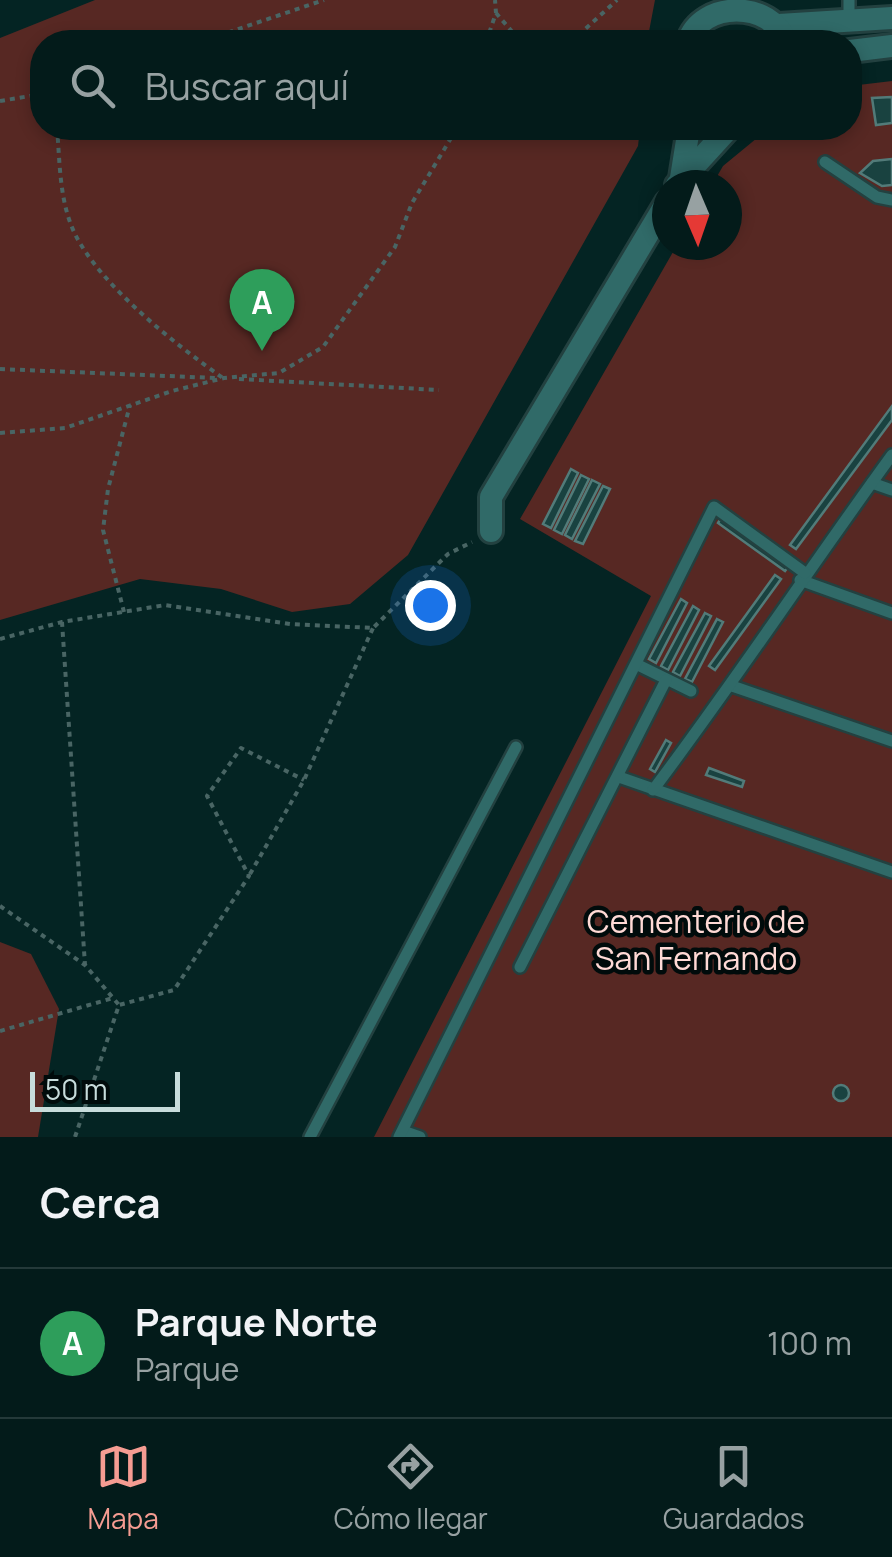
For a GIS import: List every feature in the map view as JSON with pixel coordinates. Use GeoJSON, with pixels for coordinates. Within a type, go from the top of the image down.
{"type":"FeatureCollection","features":[{"type":"Feature","properties":{"kind":"street"},"geometry":{"type":"LineString","coordinates":[[694,30],[699,18],[728,1],[757,6],[779,30]]}},
{"type":"Feature","properties":{"kind":"street"},"geometry":{"type":"LineString","coordinates":[[795,30],[849,12],[892,18]]}},
{"type":"Feature","properties":{"kind":"street"},"geometry":{"type":"LineString","coordinates":[[862,50],[892,46]]}},
{"type":"Feature","properties":{"kind":"street"},"geometry":{"type":"LineString","coordinates":[[681,170],[687,140]]}},
{"type":"Feature","properties":{"kind":"street"},"geometry":{"type":"LineString","coordinates":[[690,170],[718,140]]}},
{"type":"Feature","properties":{"kind":"street"},"geometry":{"type":"LineString","coordinates":[[491,531],[491,497],[652,227]]}},
{"type":"Feature","properties":{"kind":"lane"},"geometry":{"type":"LineString","coordinates":[[825,162],[877,197],[892,200]]}},
{"type":"Feature","properties":{"kind":"lane"},"geometry":{"type":"LineString","coordinates":[[653,790],[732,686],[802,576],[892,455]]}},
{"type":"Feature","properties":{"kind":"lane"},"geometry":{"type":"LineString","coordinates":[[872,483],[892,490]]}},
{"type":"Feature","properties":{"kind":"lane"},"geometry":{"type":"LineString","coordinates":[[420,1137],[401,1134],[714,507],[802,576],[892,613]]}},
{"type":"Feature","properties":{"kind":"lane"},"geometry":{"type":"LineString","coordinates":[[636,664],[691,692]]}},
{"type":"Feature","properties":{"kind":"lane"},"geometry":{"type":"LineString","coordinates":[[520,967],[666,680]]}},
{"type":"Feature","properties":{"kind":"lane"},"geometry":{"type":"LineString","coordinates":[[732,686],[892,741]]}},
{"type":"Feature","properties":{"kind":"lane"},"geometry":{"type":"LineString","coordinates":[[310,1137],[516,747]]}},
{"type":"Feature","properties":{"kind":"lane"},"geometry":{"type":"LineString","coordinates":[[619,777],[892,872]]}},
{"type":"Feature","properties":{"kind":"path"},"geometry":{"type":"LineString","coordinates":[[235,30],[324,0]]}},
{"type":"Feature","properties":{"kind":"path"},"geometry":{"type":"LineString","coordinates":[[490,30],[495,0]]}},
{"type":"Feature","properties":{"kind":"path"},"geometry":{"type":"LineString","coordinates":[[584,30],[617,0]]}},
{"type":"Feature","properties":{"kind":"path"},"geometry":{"type":"LineString","coordinates":[[496,12],[512,30]]}},
{"type":"Feature","properties":{"kind":"path"},"geometry":{"type":"LineString","coordinates":[[0,100],[30,96]]}},
{"type":"Feature","properties":{"kind":"path"},"geometry":{"type":"LineString","coordinates":[[59,140],[61,186],[74,232],[90,257],[176,345],[224,378]]}},
{"type":"Feature","properties":{"kind":"path"},"geometry":{"type":"LineString","coordinates":[[0,432],[65,428],[224,378],[279,373],[323,347],[395,247],[418,191],[450,140]]}},
{"type":"Feature","properties":{"kind":"path"},"geometry":{"type":"LineString","coordinates":[[0,368],[439,390]]}},
{"type":"Feature","properties":{"kind":"path"},"geometry":{"type":"LineString","coordinates":[[124,612],[102,530],[108,489],[130,405]]}},
{"type":"Feature","properties":{"kind":"path"},"geometry":{"type":"LineString","coordinates":[[120,1006],[174,990],[249,876],[304,780],[372,628],[448,554],[491,531]]}},
{"type":"Feature","properties":{"kind":"path"},"geometry":{"type":"LineString","coordinates":[[0,639],[62,622],[166,605],[290,624],[372,628]]}},
{"type":"Feature","properties":{"kind":"path"},"geometry":{"type":"LineString","coordinates":[[62,622],[85,964]]}},
{"type":"Feature","properties":{"kind":"path"},"geometry":{"type":"LineString","coordinates":[[249,876],[207,796],[240,748],[304,780]]}},
{"type":"Feature","properties":{"kind":"path"},"geometry":{"type":"LineString","coordinates":[[0,906],[85,964],[120,1006]]}},
{"type":"Feature","properties":{"kind":"path"},"geometry":{"type":"LineString","coordinates":[[0,1031],[113,998]]}},
{"type":"Feature","properties":{"kind":"path"},"geometry":{"type":"LineString","coordinates":[[75,1137],[120,1006]]}},
{"type":"Feature","properties":{"kind":"green space"},"geometry":{"type":"Polygon","coordinates":[[[95,0],[655,0],[649,30],[30,30],[30,140],[639,140],[408,555],[350,604],[292,612],[221,589],[140,579],[0,620],[0,38],[95,0]]]}},
{"type":"Feature","properties":{"kind":"green space","name":"Cementerio de San Fernando"},"geometry":{"type":"Polygon","coordinates":[[[892,81],[892,1137],[374,1137],[651,596],[520,519],[668,260],[742,260],[742,170],[721,170],[723,166],[754,140],[862,140],[862,85],[892,81]]]}},
{"type":"Feature","properties":{"kind":"green space"},"geometry":{"type":"Polygon","coordinates":[[[0,942],[31,954],[59,1009],[38,1137],[0,1137],[0,942]]]}},
{"type":"Feature","properties":{"kind":"building"},"geometry":{"type":"Polygon","coordinates":[[[892,97],[892,123],[876,125],[872,98],[892,97]]]}},
{"type":"Feature","properties":{"kind":"building"},"geometry":{"type":"Polygon","coordinates":[[[892,159],[892,185],[882,186],[860,173],[873,161],[892,159]]]}},
{"type":"Feature","properties":{"kind":"building"},"geometry":{"type":"Polygon","coordinates":[[[892,406],[892,420],[796,549],[790,545],[892,406]]]}},
{"type":"Feature","properties":{"kind":"building"},"geometry":{"type":"Polygon","coordinates":[[[571,469],[578,473],[551,528],[543,524],[571,469]]]}},
{"type":"Feature","properties":{"kind":"building"},"geometry":{"type":"Polygon","coordinates":[[[581,475],[589,479],[562,534],[554,530],[581,475]]]}},
{"type":"Feature","properties":{"kind":"building"},"geometry":{"type":"Polygon","coordinates":[[[592,480],[600,484],[572,539],[565,535],[592,480]]]}},
{"type":"Feature","properties":{"kind":"building"},"geometry":{"type":"Polygon","coordinates":[[[603,486],[610,489],[583,544],[575,541],[603,486]]]}},
{"type":"Feature","properties":{"kind":"building"},"geometry":{"type":"Polygon","coordinates":[[[721,518],[788,567],[785,571],[718,523],[721,518]]]}},
{"type":"Feature","properties":{"kind":"building"},"geometry":{"type":"Polygon","coordinates":[[[775,575],[781,579],[715,670],[709,666],[775,575]]]}},
{"type":"Feature","properties":{"kind":"building"},"geometry":{"type":"Polygon","coordinates":[[[681,599],[687,603],[656,663],[649,659],[681,599]]]}},
{"type":"Feature","properties":{"kind":"building"},"geometry":{"type":"Polygon","coordinates":[[[693,606],[699,610],[668,670],[661,666],[693,606]]]}},
{"type":"Feature","properties":{"kind":"building"},"geometry":{"type":"Polygon","coordinates":[[[705,613],[711,616],[680,676],[673,672],[705,613]]]}},
{"type":"Feature","properties":{"kind":"building"},"geometry":{"type":"Polygon","coordinates":[[[717,619],[723,622],[692,682],[685,679],[717,619]]]}},
{"type":"Feature","properties":{"kind":"building"},"geometry":{"type":"Polygon","coordinates":[[[666,740],[671,743],[655,772],[650,769],[666,740]]]}},
{"type":"Feature","properties":{"kind":"building"},"geometry":{"type":"Polygon","coordinates":[[[709,768],[744,781],[742,787],[706,775],[709,768]]]}},
{"type":"Feature","properties":{"kind":"building"},"geometry":{"type":"Polygon","coordinates":[[[841,1085],[849,1093],[841,1101],[833,1093],[841,1085]]]}},
{"type":"Feature","properties":{"kind":"place","name":"Parque Norte"},"geometry":{"type":"Point","coordinates":[262,351]}}]}
